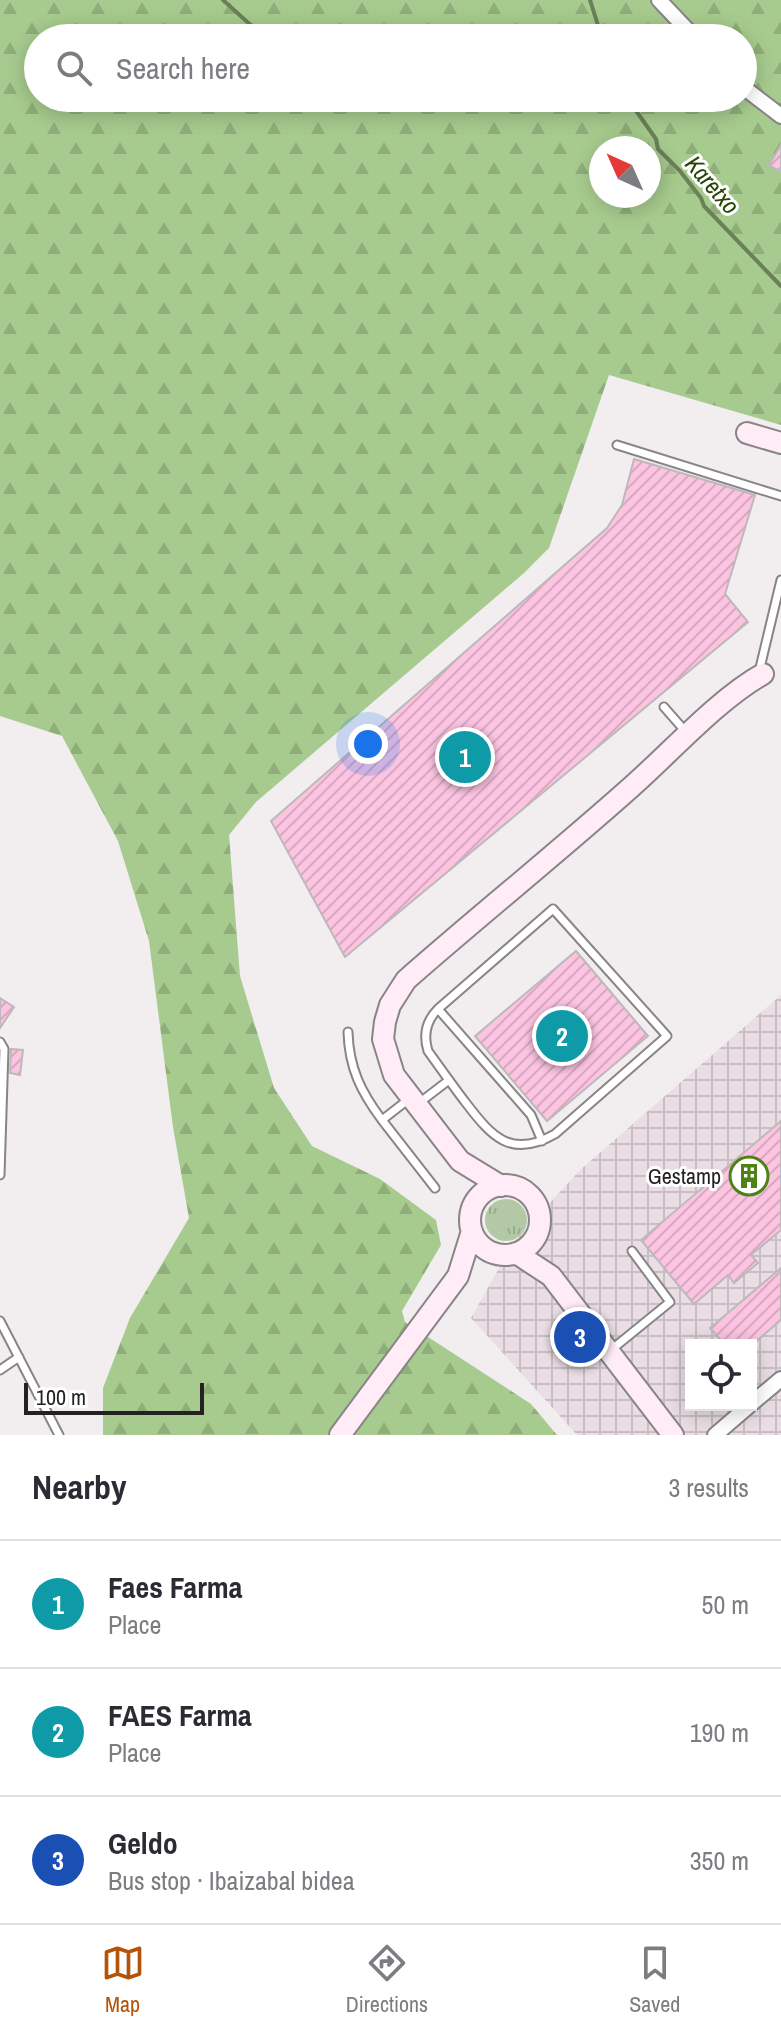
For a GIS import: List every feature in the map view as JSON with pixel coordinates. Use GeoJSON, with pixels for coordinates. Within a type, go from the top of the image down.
{"type":"FeatureCollection","features":[{"type":"Feature","properties":{"kind":"street"},"geometry":{"type":"LineString","coordinates":[[659,0],[682,24]]}},
{"type":"Feature","properties":{"kind":"street"},"geometry":{"type":"LineString","coordinates":[[757,98],[781,116]]}},
{"type":"Feature","properties":{"kind":"street"},"geometry":{"type":"LineString","coordinates":[[747,433],[781,443]]}},
{"type":"Feature","properties":{"kind":"street"},"geometry":{"type":"LineString","coordinates":[[551,1276],[538,1232],[540,1216],[534,1201],[523,1190],[501,1186],[460,1161],[394,1075],[383,1039],[390,1005],[406,980],[760,676]]}},
{"type":"Feature","properties":{"kind":"street"},"geometry":{"type":"LineString","coordinates":[[340,1435],[458,1276],[472,1231],[473,1208],[460,1161]]}},
{"type":"Feature","properties":{"kind":"street"},"geometry":{"type":"LineString","coordinates":[[473,1208],[487,1191],[501,1186]]}},
{"type":"Feature","properties":{"kind":"street"},"geometry":{"type":"LineString","coordinates":[[472,1231],[480,1244],[493,1253]]}},
{"type":"Feature","properties":{"kind":"street"},"geometry":{"type":"LineString","coordinates":[[458,1276],[493,1253],[516,1253],[529,1246],[538,1232]]}},
{"type":"Feature","properties":{"kind":"street"},"geometry":{"type":"LineString","coordinates":[[516,1253],[551,1276],[673,1435]]}},
{"type":"Feature","properties":{"kind":"street"},"geometry":{"type":"LineString","coordinates":[[757,1399],[781,1379]]}},
{"type":"Feature","properties":{"kind":"street"},"geometry":{"type":"LineString","coordinates":[[715,1435],[743,1411]]}},
{"type":"Feature","properties":{"kind":"lane"},"geometry":{"type":"LineString","coordinates":[[617,445],[781,496]]}},
{"type":"Feature","properties":{"kind":"lane"},"geometry":{"type":"LineString","coordinates":[[760,676],[781,580]]}},
{"type":"Feature","properties":{"kind":"lane"},"geometry":{"type":"LineString","coordinates":[[664,707],[689,736]]}},
{"type":"Feature","properties":{"kind":"lane"},"geometry":{"type":"LineString","coordinates":[[553,909],[667,1036],[555,1134],[542,1141],[520,1146],[507,1143],[487,1129],[449,1080],[425,1042],[430,1017],[553,909]]}},
{"type":"Feature","properties":{"kind":"lane"},"geometry":{"type":"LineString","coordinates":[[438,1009],[531,1115],[542,1141]]}},
{"type":"Feature","properties":{"kind":"lane"},"geometry":{"type":"LineString","coordinates":[[348,1032],[350,1064],[368,1102],[435,1188]]}},
{"type":"Feature","properties":{"kind":"lane"},"geometry":{"type":"LineString","coordinates":[[0,1042],[4,1049],[0,1175]]}},
{"type":"Feature","properties":{"kind":"lane"},"geometry":{"type":"LineString","coordinates":[[382,1120],[449,1080]]}},
{"type":"Feature","properties":{"kind":"lane"},"geometry":{"type":"LineString","coordinates":[[609,1352],[670,1302],[632,1251]]}},
{"type":"Feature","properties":{"kind":"lane"},"geometry":{"type":"LineString","coordinates":[[0,1321],[59,1435]]}},
{"type":"Feature","properties":{"kind":"lane"},"geometry":{"type":"LineString","coordinates":[[0,1370],[19,1357]]}},
{"type":"Feature","properties":{"kind":"shaded area"},"geometry":{"type":"Polygon","coordinates":[[[781,995],[781,1435],[577,1435],[471,1318],[513,1243],[580,1170],[781,995]]]}},
{"type":"Feature","properties":{"kind":"green space"},"geometry":{"type":"Polygon","coordinates":[[[0,0],[781,0],[781,425],[609,375],[549,548],[524,573],[256,802],[229,835],[240,976],[274,1088],[312,1146],[380,1179],[436,1220],[441,1245],[402,1311],[405,1322],[531,1404],[557,1435],[103,1435],[103,1388],[130,1318],[189,1218],[173,1127],[149,941],[118,841],[62,736],[0,716],[0,0]]]}},
{"type":"Feature","properties":{"kind":"green space"},"geometry":{"type":"Polygon","coordinates":[[[506,1199],[521,1205],[527,1220],[521,1235],[506,1241],[491,1235],[485,1220],[491,1205],[506,1199]]]}},
{"type":"Feature","properties":{"kind":"building"},"geometry":{"type":"Polygon","coordinates":[[[781,145],[781,172],[769,165],[781,145]]]}},
{"type":"Feature","properties":{"kind":"building"},"geometry":{"type":"Polygon","coordinates":[[[634,459],[755,495],[725,594],[748,622],[345,957],[271,821],[607,528],[622,505],[634,459]]]}},
{"type":"Feature","properties":{"kind":"building"},"geometry":{"type":"Polygon","coordinates":[[[576,951],[648,1036],[547,1121],[475,1036],[576,951]]]}},
{"type":"Feature","properties":{"kind":"building"},"geometry":{"type":"Polygon","coordinates":[[[0,998],[14,1007],[0,1028],[0,998]]]}},
{"type":"Feature","properties":{"kind":"building"},"geometry":{"type":"Polygon","coordinates":[[[11,1049],[23,1050],[20,1075],[10,1073],[11,1049]]]}},
{"type":"Feature","properties":{"kind":"building","name":"Gestamp"},"geometry":{"type":"Polygon","coordinates":[[[781,1121],[781,1230],[751,1255],[758,1263],[734,1283],[728,1275],[694,1304],[641,1240],[781,1121]]]}},
{"type":"Feature","properties":{"kind":"building"},"geometry":{"type":"Polygon","coordinates":[[[781,1268],[781,1320],[757,1341],[720,1339],[710,1328],[781,1268]]]}},
{"type":"Feature","properties":{"kind":"waterway"},"geometry":{"type":"LineString","coordinates":[[223,0],[250,24]]}},
{"type":"Feature","properties":{"kind":"waterway","name":"Karetxo"},"geometry":{"type":"LineString","coordinates":[[590,0],[598,24]]}},
{"type":"Feature","properties":{"kind":"waterway","name":"Karetxo"},"geometry":{"type":"LineString","coordinates":[[637,112],[656,139],[658,149],[680,171],[704,206],[781,286]]}},
{"type":"Feature","properties":{"kind":"place","name":"Faes Farma"},"geometry":{"type":"Point","coordinates":[465,757]}},
{"type":"Feature","properties":{"kind":"place","name":"FAES Farma"},"geometry":{"type":"Point","coordinates":[562,1036]}},
{"type":"Feature","properties":{"kind":"place","name":"Gestamp"},"geometry":{"type":"Point","coordinates":[749,1176]}},
{"type":"Feature","properties":{"kind":"place","name":"Geldo"},"geometry":{"type":"Point","coordinates":[580,1337]}}]}
